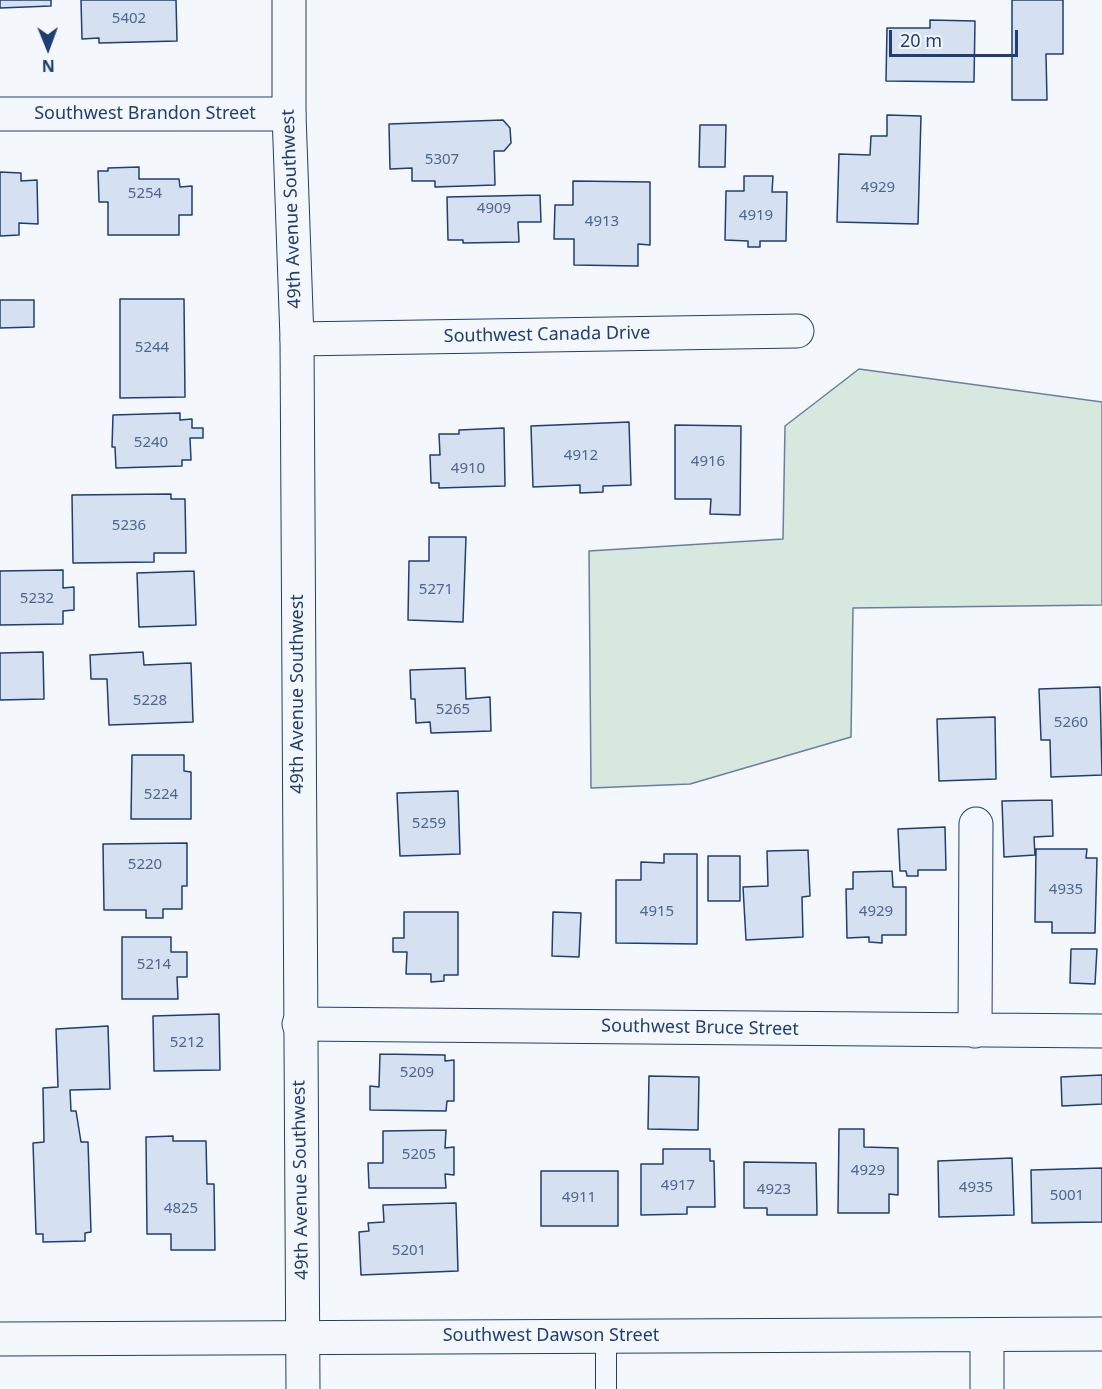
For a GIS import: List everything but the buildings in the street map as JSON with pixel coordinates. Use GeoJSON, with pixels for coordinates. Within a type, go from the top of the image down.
{"type":"FeatureCollection","features":[{"type":"Feature","properties":{"kind":"street","name":"49th Avenue Southwest"},"geometry":{"type":"LineString","coordinates":[[289,0],[289,114],[297,339],[299,1024],[303,1389]]}},
{"type":"Feature","properties":{"kind":"street","name":"Southwest Brandon Street"},"geometry":{"type":"LineString","coordinates":[[0,114],[289,114]]}},
{"type":"Feature","properties":{"kind":"street","name":"Southwest Canada Drive"},"geometry":{"type":"LineString","coordinates":[[297,339],[797,331]]}},
{"type":"Feature","properties":{"kind":"street"},"geometry":{"type":"LineString","coordinates":[[975,1031],[976,824]]}},
{"type":"Feature","properties":{"kind":"street","name":"Southwest Bruce Street"},"geometry":{"type":"LineString","coordinates":[[299,1024],[1102,1031]]}},
{"type":"Feature","properties":{"kind":"street","name":"Southwest Dawson Street"},"geometry":{"type":"LineString","coordinates":[[0,1339],[1102,1334]]}},
{"type":"Feature","properties":{"kind":"street"},"geometry":{"type":"LineString","coordinates":[[987,1336],[987,1389]]}},
{"type":"Feature","properties":{"kind":"lane"},"geometry":{"type":"LineString","coordinates":[[606,1337],[606,1389]]}},
{"type":"Feature","properties":{"kind":"shaded area"},"geometry":{"type":"Polygon","coordinates":[[[859,369],[1102,402],[1102,605],[853,608],[851,737],[690,784],[591,788],[589,551],[783,539],[785,426],[859,369]]]}}]}
